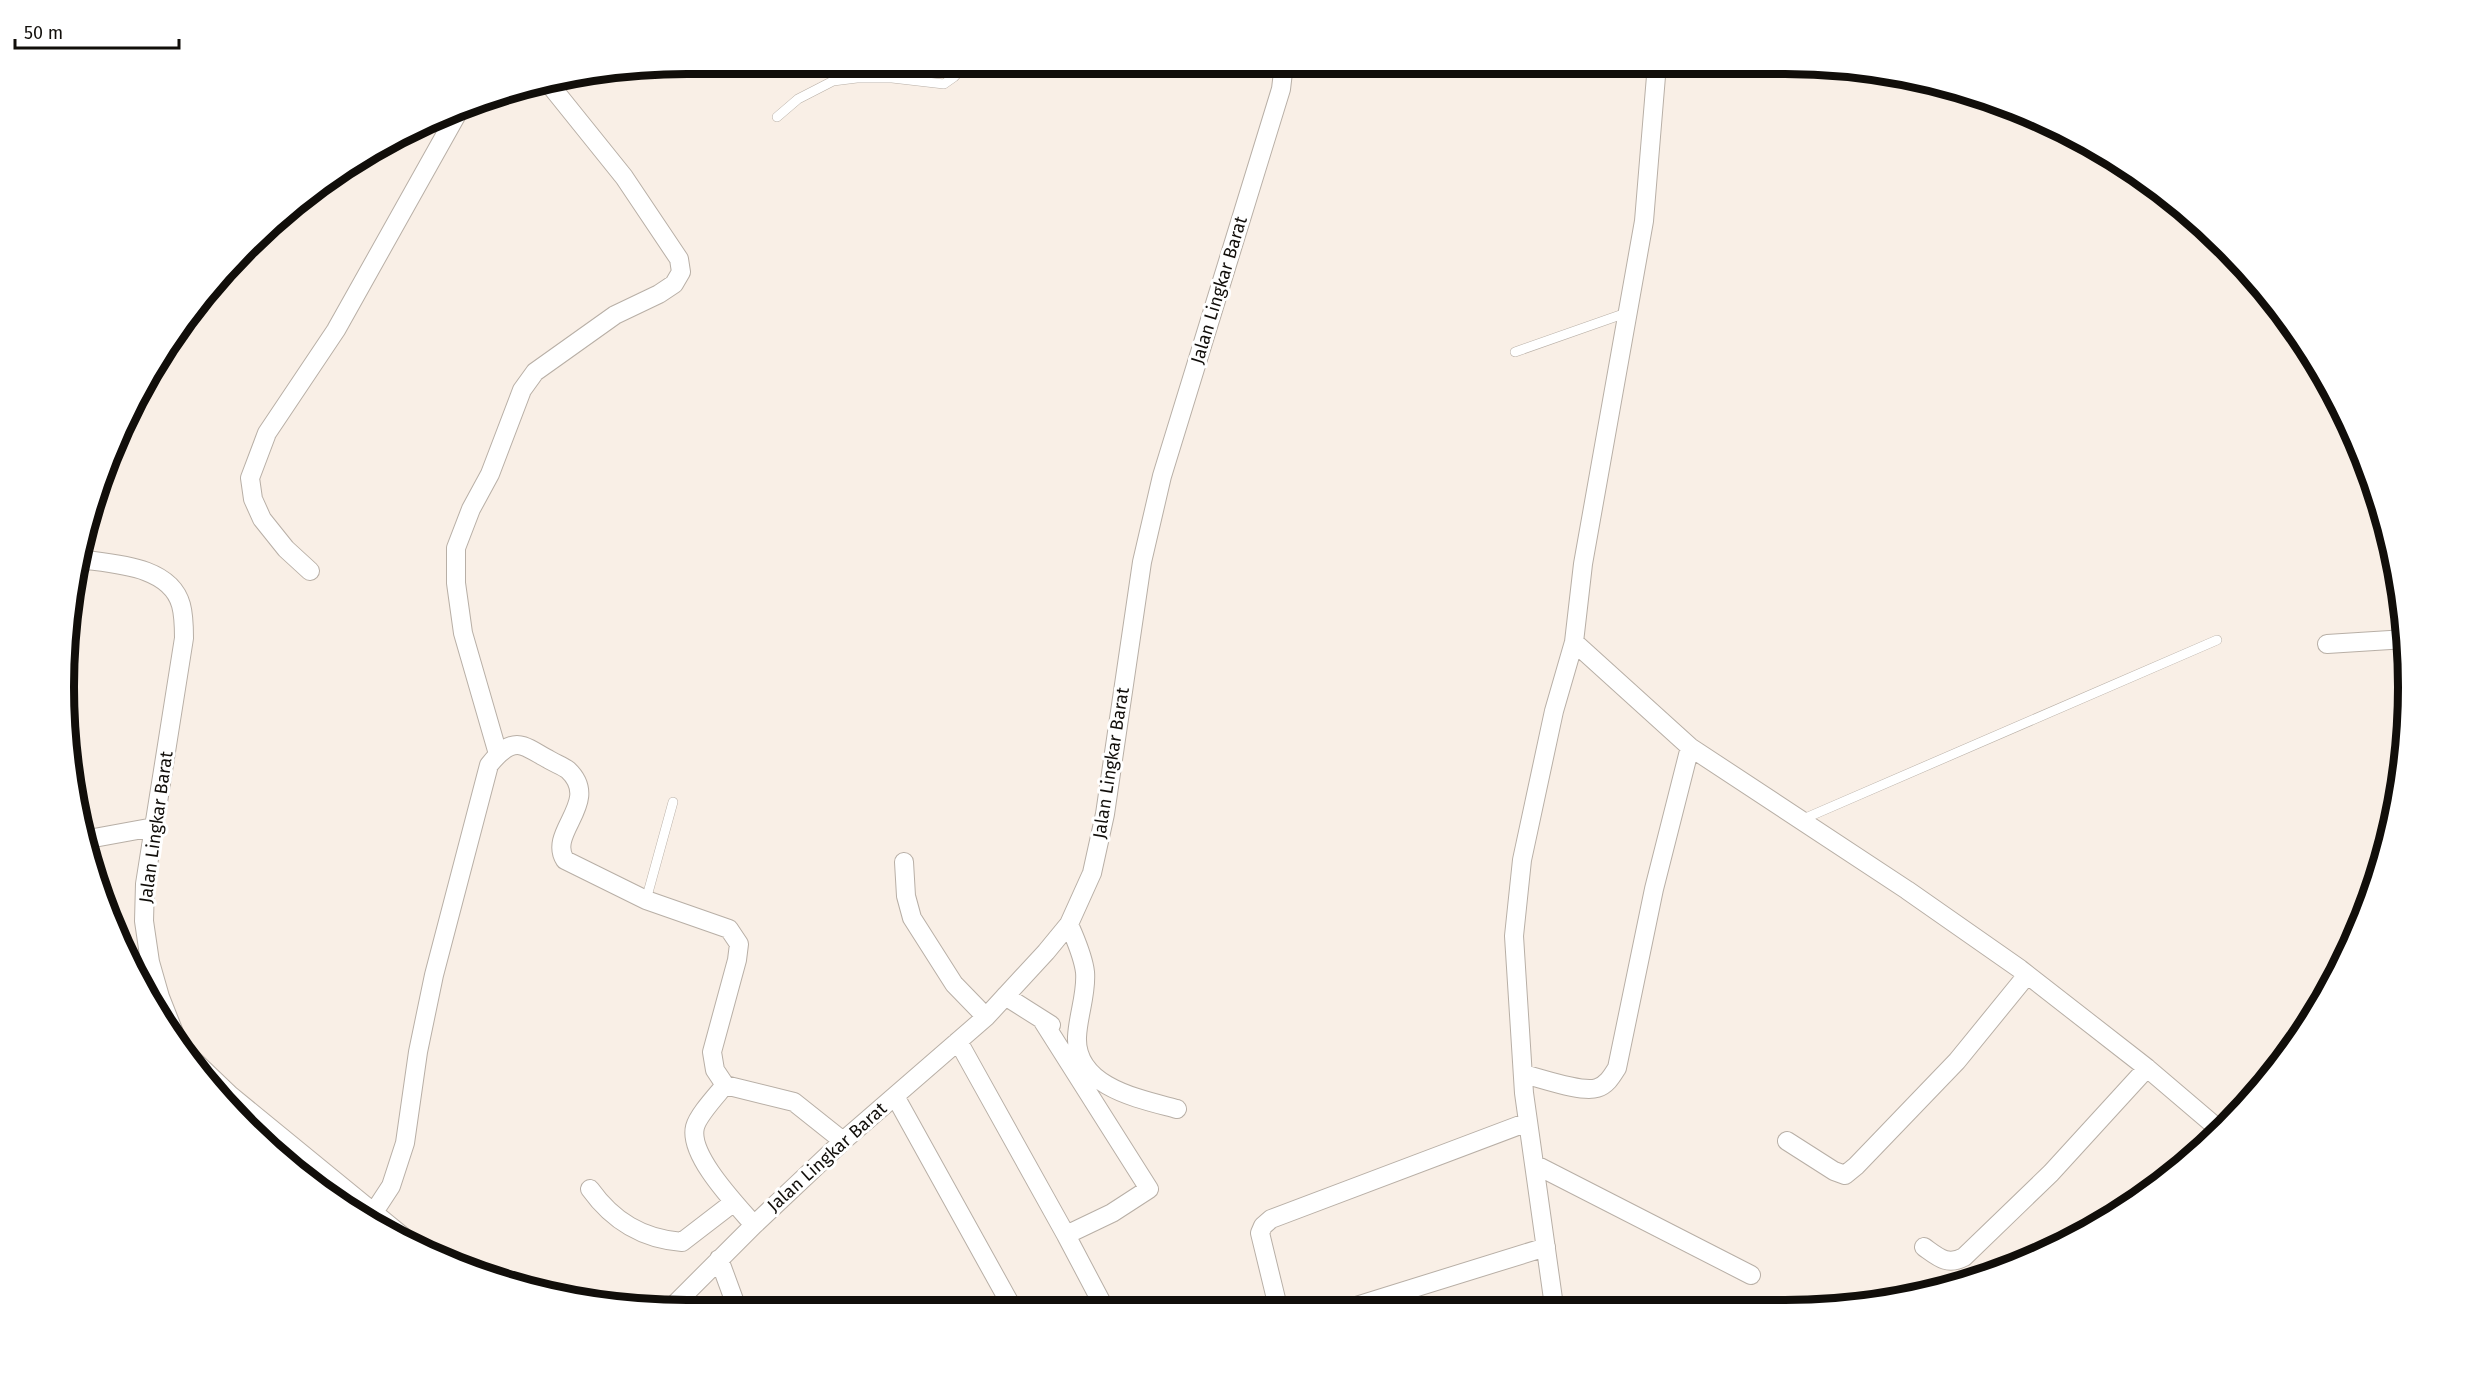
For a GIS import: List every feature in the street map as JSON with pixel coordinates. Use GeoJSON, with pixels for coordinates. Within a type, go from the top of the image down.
{"type":"FeatureCollection","features":[{"type":"Feature","properties":{"kind":"street","name":"Jalan Lingkar Barat"},"geometry":{"type":"LineString","coordinates":[[679,1300],[843,1141],[986,1017],[1069,924],[1092,873],[1105,814],[1142,562],[1162,476],[1281,89],[1283,73]]}},
{"type":"Feature","properties":{"kind":"street"},"geometry":{"type":"LineString","coordinates":[[1553,1300],[1522,1074],[1514,936],[1522,860],[1554,711],[1574,642],[1583,564],[1644,222],[1657,73]]}},
{"type":"Feature","properties":{"kind":"street"},"geometry":{"type":"LineString","coordinates":[[498,753],[463,633],[456,583],[456,548],[471,509],[490,474],[522,390],[535,372],[615,315],[674,284],[681,272],[679,260],[624,177],[553,88]]}},
{"type":"Feature","properties":{"kind":"street"},"geometry":{"type":"LineString","coordinates":[[310,571],[286,549],[262,519],[253,499],[250,478],[267,433],[336,330],[454,119]]}},
{"type":"Feature","properties":{"kind":"street","name":"Jalan Lingkar Barat"},"geometry":{"type":"LineString","coordinates":[[87,560],[128,566],[158,577],[171,587],[181,602],[184,638],[145,884],[144,921],[150,962],[163,1004]]}},
{"type":"Feature","properties":{"kind":"street"},"geometry":{"type":"LineString","coordinates":[[2326,644],[2395,640]]}},
{"type":"Feature","properties":{"kind":"street"},"geometry":{"type":"LineString","coordinates":[[1574,642],[1690,747],[1799,821],[1907,890],[2027,975],[2147,1068],[2213,1124]]}},
{"type":"Feature","properties":{"kind":"street"},"geometry":{"type":"LineString","coordinates":[[372,1212],[391,1186],[405,1143],[418,1052],[434,975],[489,765],[498,753],[508,747],[521,745],[568,770],[580,792],[578,804],[561,844],[561,853],[573,866],[646,900],[729,928],[739,944],[737,960],[712,1053],[715,1070],[725,1085],[794,1102],[843,1141]]}},
{"type":"Feature","properties":{"kind":"street"},"geometry":{"type":"LineString","coordinates":[[1522,1074],[1587,1090],[1599,1088],[1609,1081],[1617,1068],[1654,889],[1690,747]]}},
{"type":"Feature","properties":{"kind":"street"},"geometry":{"type":"LineString","coordinates":[[92,838],[154,827]]}},
{"type":"Feature","properties":{"kind":"street"},"geometry":{"type":"LineString","coordinates":[[904,862],[906,896],[912,918],[954,984],[986,1017]]}},
{"type":"Feature","properties":{"kind":"street"},"geometry":{"type":"LineString","coordinates":[[1069,924],[1081,954],[1085,974],[1077,1038],[1085,1067],[1097,1078],[1129,1096],[1177,1109]]}},
{"type":"Feature","properties":{"kind":"street"},"geometry":{"type":"LineString","coordinates":[[1787,1141],[1834,1171],[1845,1175],[1957,1061],[2027,975]]}},
{"type":"Feature","properties":{"kind":"street"},"geometry":{"type":"LineString","coordinates":[[1005,996],[1042,1020],[1077,1038]]}},
{"type":"Feature","properties":{"kind":"street"},"geometry":{"type":"LineString","coordinates":[[1042,1020],[1149,1189],[1112,1213],[1066,1235]]}},
{"type":"Feature","properties":{"kind":"street"},"geometry":{"type":"LineString","coordinates":[[958,1041],[1100,1300]]}},
{"type":"Feature","properties":{"kind":"street"},"geometry":{"type":"LineString","coordinates":[[1924,1247],[1947,1262],[1956,1262],[1964,1257],[2051,1173],[2147,1068]]}},
{"type":"Feature","properties":{"kind":"street"},"geometry":{"type":"LineString","coordinates":[[725,1085],[695,1126],[695,1145],[734,1202],[754,1225]]}},
{"type":"Feature","properties":{"kind":"street","name":"Jalan Lingkar Barat"},"geometry":{"type":"LineString","coordinates":[[227,1093],[346,1196]]}},
{"type":"Feature","properties":{"kind":"street"},"geometry":{"type":"LineString","coordinates":[[895,1096],[1008,1300]]}},
{"type":"Feature","properties":{"kind":"street"},"geometry":{"type":"LineString","coordinates":[[1276,1300],[1260,1233],[1263,1226],[1271,1219],[1528,1122]]}},
{"type":"Feature","properties":{"kind":"street"},"geometry":{"type":"LineString","coordinates":[[1534,1164],[1751,1275]]}},
{"type":"Feature","properties":{"kind":"street"},"geometry":{"type":"LineString","coordinates":[[590,1189],[615,1218],[638,1232],[662,1240],[682,1242],[734,1202]]}},
{"type":"Feature","properties":{"kind":"street"},"geometry":{"type":"LineString","coordinates":[[1375,1300],[1546,1247]]}},
{"type":"Feature","properties":{"kind":"street"},"geometry":{"type":"LineString","coordinates":[[719,1259],[734,1300]]}},
{"type":"Feature","properties":{"kind":"lane"},"geometry":{"type":"LineString","coordinates":[[777,117],[798,99],[832,81],[891,78],[944,84],[958,73]]}},
{"type":"Feature","properties":{"kind":"lane"},"geometry":{"type":"LineString","coordinates":[[1515,352],[1626,313]]}},
{"type":"Feature","properties":{"kind":"lane"},"geometry":{"type":"LineString","coordinates":[[1799,821],[2217,640]]}},
{"type":"Feature","properties":{"kind":"lane"},"geometry":{"type":"LineString","coordinates":[[646,900],[674,802]]}}]}
